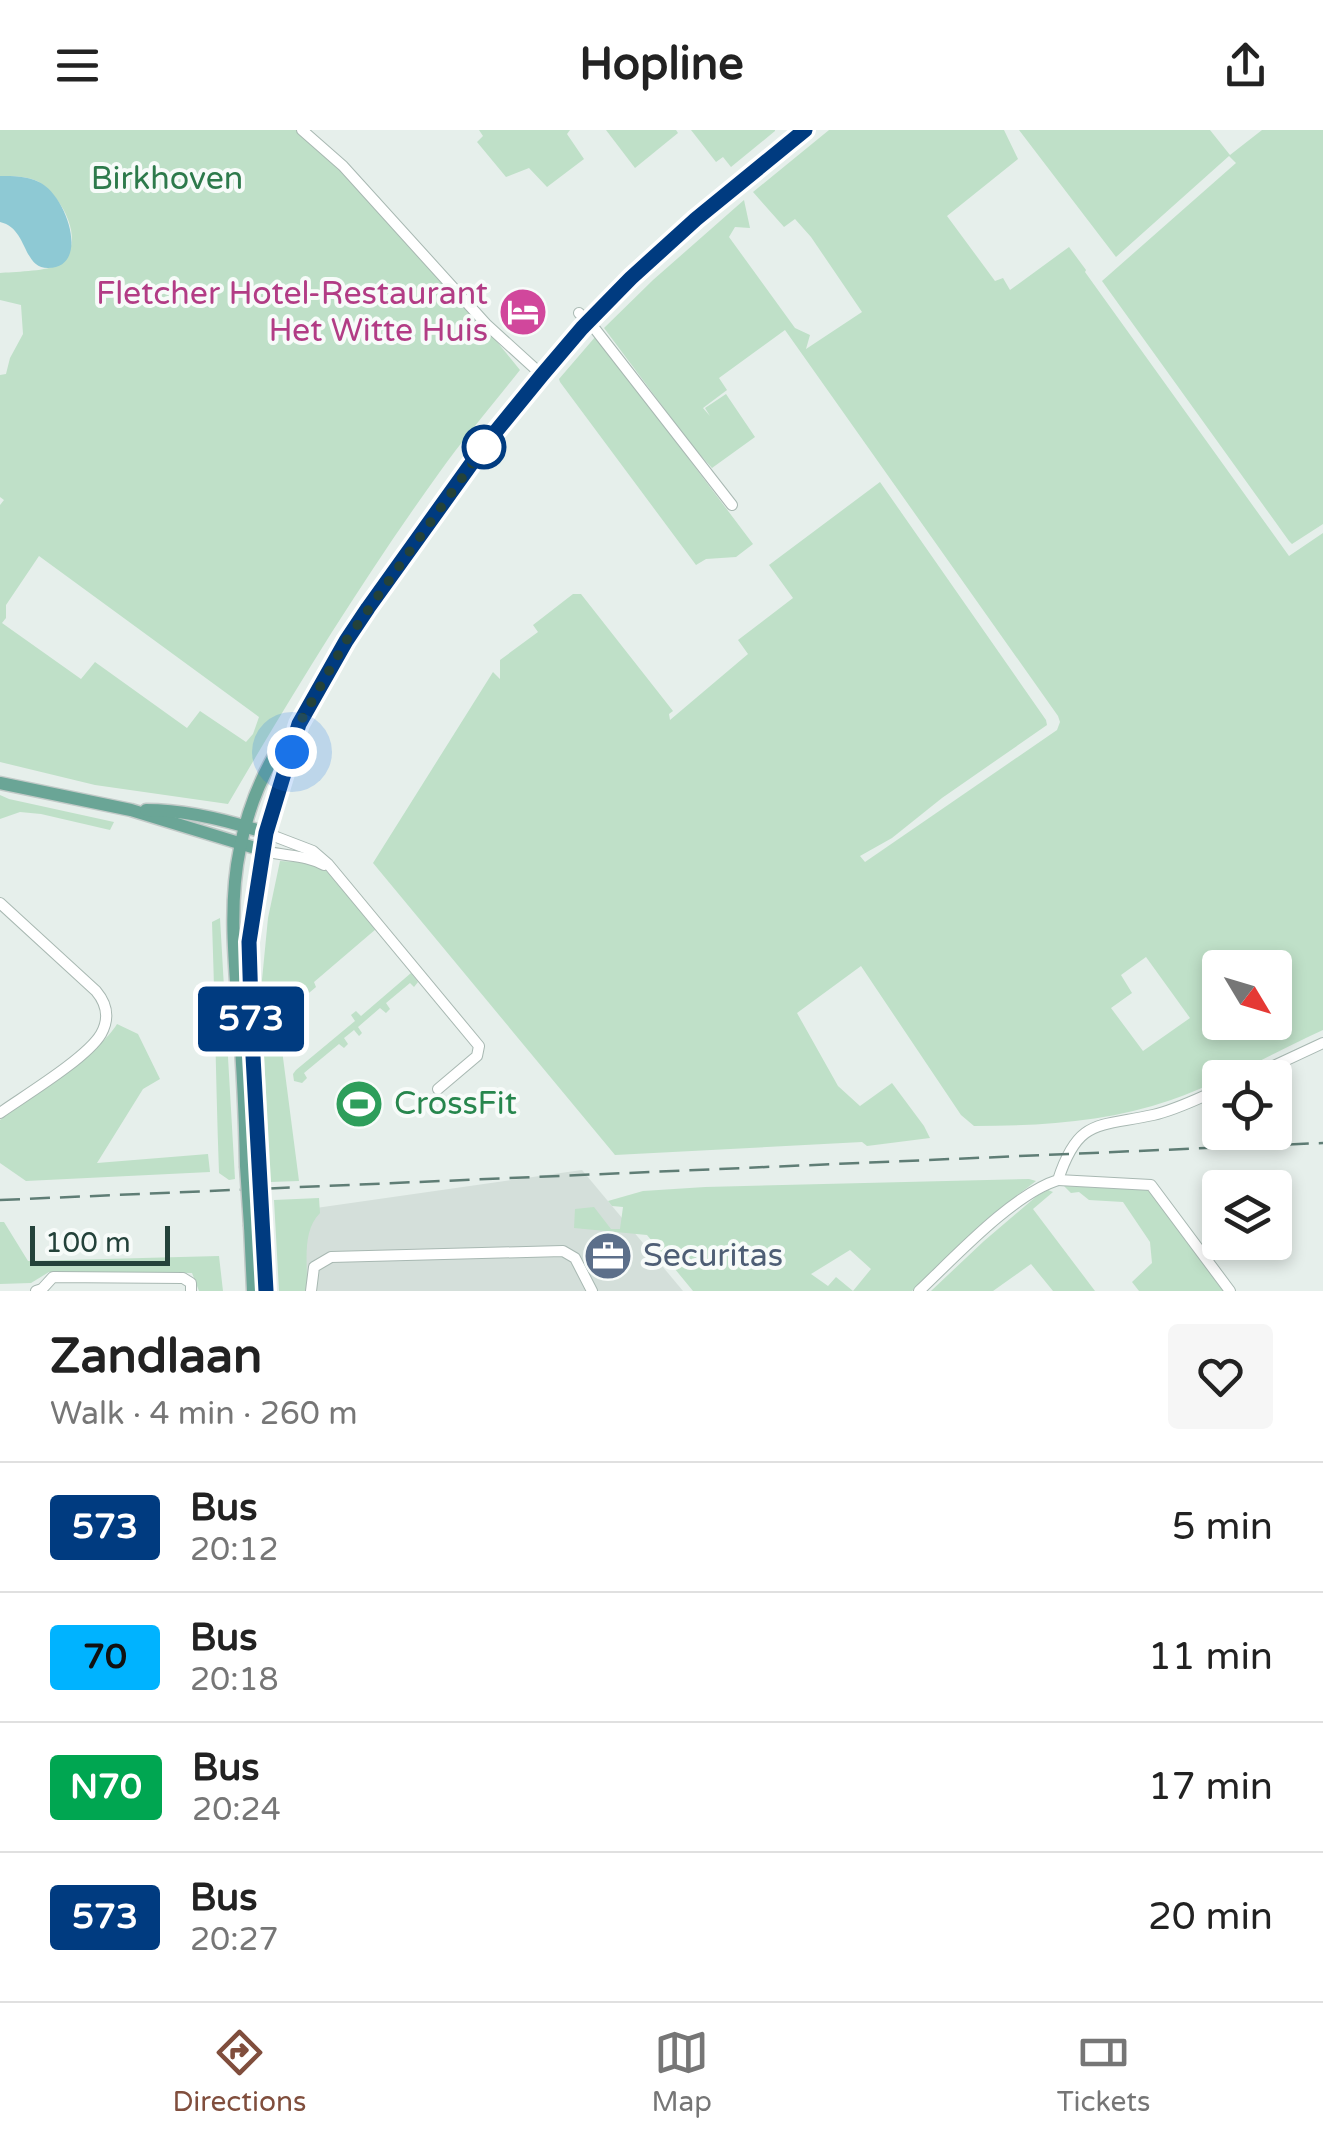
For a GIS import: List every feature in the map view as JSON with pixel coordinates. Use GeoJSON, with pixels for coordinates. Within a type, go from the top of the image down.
{"type":"FeatureCollection","features":[{"type":"Feature","properties":{"kind":"main road"},"geometry":{"type":"LineString","coordinates":[[266,1291],[256,1226],[233,942],[236,866],[253,802],[275,755],[299,724],[368,608],[484,446],[584,317],[805,130]]}},
{"type":"Feature","properties":{"kind":"main road"},"geometry":{"type":"LineString","coordinates":[[252,1166],[249,942],[262,850],[299,724]]}},
{"type":"Feature","properties":{"kind":"main road"},"geometry":{"type":"LineString","coordinates":[[0,783],[130,810],[262,850]]}},
{"type":"Feature","properties":{"kind":"main road"},"geometry":{"type":"LineString","coordinates":[[130,810],[165,810],[227,820],[266,833]]}},
{"type":"Feature","properties":{"kind":"main road"},"geometry":{"type":"LineString","coordinates":[[254,1291],[256,1226]]}},
{"type":"Feature","properties":{"kind":"street"},"geometry":{"type":"LineString","coordinates":[[302,130],[343,166],[487,324],[542,375]]}},
{"type":"Feature","properties":{"kind":"street"},"geometry":{"type":"LineString","coordinates":[[584,317],[732,505]]}},
{"type":"Feature","properties":{"kind":"street"},"geometry":{"type":"LineString","coordinates":[[266,833],[313,851],[328,864],[478,1046],[477,1056],[438,1089]]}},
{"type":"Feature","properties":{"kind":"street"},"geometry":{"type":"LineString","coordinates":[[262,850],[318,861],[334,872]]}},
{"type":"Feature","properties":{"kind":"street"},"geometry":{"type":"LineString","coordinates":[[0,903],[96,990],[106,1007],[105,1026],[95,1042],[0,1112]]}},
{"type":"Feature","properties":{"kind":"street"},"geometry":{"type":"LineString","coordinates":[[1287,1060],[1323,1043]]}},
{"type":"Feature","properties":{"kind":"street"},"geometry":{"type":"LineString","coordinates":[[1058,1180],[1080,1136],[1091,1128],[1158,1114],[1202,1096]]}},
{"type":"Feature","properties":{"kind":"street"},"geometry":{"type":"LineString","coordinates":[[919,1291],[981,1232],[1037,1188],[1058,1180],[1152,1185],[1230,1291]]}},
{"type":"Feature","properties":{"kind":"street"},"geometry":{"type":"LineString","coordinates":[[311,1291],[314,1267],[331,1257],[564,1251],[576,1258],[592,1291]]}},
{"type":"Feature","properties":{"kind":"street"},"geometry":{"type":"LineString","coordinates":[[40,1290],[53,1277],[184,1278],[191,1287]]}},
{"type":"Feature","properties":{"kind":"street"},"geometry":{"type":"LineString","coordinates":[[107,1291],[108,1278]]}},
{"type":"Feature","properties":{"kind":"street"},"geometry":{"type":"LineString","coordinates":[[148,1278],[148,1291]]}},
{"type":"Feature","properties":{"kind":"shaded area"},"geometry":{"type":"Polygon","coordinates":[[[582,1170],[683,1291],[297,1291],[295,1211],[582,1170]]]}},
{"type":"Feature","properties":{"kind":"green space","name":"Birkhoven"},"geometry":{"type":"Polygon","coordinates":[[[0,130],[297,130],[379,197],[520,370],[449,460],[383,554],[228,804],[95,785],[0,762],[0,505],[4,500],[0,497],[0,375],[6,374],[23,334],[21,305],[0,300],[0,273],[54,266],[71,248],[72,236],[64,211],[48,189],[30,179],[0,176],[0,130]],[[39,556],[6,605],[2,623],[81,679],[95,662],[187,728],[200,711],[246,742],[259,717],[39,556]]]}},
{"type":"Feature","properties":{"kind":"green space"},"geometry":{"type":"Polygon","coordinates":[[[479,130],[570,130],[567,134],[584,159],[547,187],[529,168],[506,177],[477,142],[483,136],[479,130]]]}},
{"type":"Feature","properties":{"kind":"green space"},"geometry":{"type":"Polygon","coordinates":[[[606,130],[676,130],[678,133],[635,168],[606,130]]]}},
{"type":"Feature","properties":{"kind":"green space"},"geometry":{"type":"Polygon","coordinates":[[[691,130],[775,131],[731,167],[723,157],[716,162],[691,130]]]}},
{"type":"Feature","properties":{"kind":"green space"},"geometry":{"type":"Polygon","coordinates":[[[829,130],[1004,130],[1018,159],[947,216],[995,281],[1003,278],[1010,290],[1069,247],[1289,556],[1323,533],[1323,1030],[1260,1060],[1202,1060],[1202,1087],[1147,1107],[1074,1121],[974,1126],[961,1115],[861,966],[797,1013],[838,1086],[860,1106],[892,1083],[930,1138],[867,1146],[862,1142],[615,1155],[373,863],[493,672],[500,679],[500,660],[538,632],[533,625],[573,594],[581,594],[673,711],[670,720],[748,654],[738,640],[793,598],[769,565],[880,482],[1047,725],[892,838],[860,856],[865,862],[1057,730],[1058,716],[785,330],[719,378],[727,390],[703,408],[710,416],[705,408],[726,394],[755,437],[712,468],[604,328],[744,200],[750,228],[735,227],[729,237],[795,328],[810,335],[806,349],[862,312],[795,219],[784,227],[753,192],[829,130]],[[1146,957],[1121,975],[1132,993],[1111,1008],[1143,1051],[1190,1018],[1146,957]]]}},
{"type":"Feature","properties":{"kind":"green space"},"geometry":{"type":"Polygon","coordinates":[[[1019,130],[1210,130],[1230,155],[1262,130],[1323,130],[1323,524],[1292,544],[1289,541],[1102,281],[1236,163],[1229,156],[1116,257],[1019,130]]]}},
{"type":"Feature","properties":{"kind":"green space"},"geometry":{"type":"Polygon","coordinates":[[[596,336],[753,544],[736,557],[706,559],[696,565],[560,382],[596,336]]]}},
{"type":"Feature","properties":{"kind":"green space"},"geometry":{"type":"Polygon","coordinates":[[[0,795],[114,822],[110,830],[41,814],[20,812],[0,819],[0,795]]]}},
{"type":"Feature","properties":{"kind":"green space"},"geometry":{"type":"Polygon","coordinates":[[[280,861],[318,863],[376,929],[278,1019],[299,1181],[270,1182],[261,990],[268,918],[280,861]]]}},
{"type":"Feature","properties":{"kind":"green space"},"geometry":{"type":"Polygon","coordinates":[[[220,918],[235,1179],[229,1180],[219,1173],[212,922],[220,918]]]}},
{"type":"Feature","properties":{"kind":"green space"},"geometry":{"type":"Polygon","coordinates":[[[411,973],[418,982],[414,987],[410,983],[386,1003],[390,1009],[386,1013],[380,1008],[358,1027],[362,1033],[359,1036],[354,1030],[344,1038],[348,1044],[344,1048],[339,1044],[304,1073],[307,1078],[302,1083],[294,1081],[296,1070],[355,1021],[351,1015],[356,1011],[361,1016],[411,973]]]}},
{"type":"Feature","properties":{"kind":"green space"},"geometry":{"type":"Polygon","coordinates":[[[117,1024],[138,1034],[160,1079],[143,1089],[97,1163],[208,1154],[210,1172],[26,1181],[0,1163],[0,1120],[80,1061],[117,1024]]]}},
{"type":"Feature","properties":{"kind":"green space"},"geometry":{"type":"Polygon","coordinates":[[[1036,1181],[1002,1207],[912,1291],[853,1291],[693,1291],[647,1235],[574,1228],[575,1209],[594,1207],[611,1229],[620,1229],[623,1207],[612,1206],[608,1201],[643,1191],[1036,1181]],[[850,1250],[811,1274],[828,1286],[836,1277],[853,1291],[871,1269],[850,1250]]]}},
{"type":"Feature","properties":{"kind":"green space"},"geometry":{"type":"Polygon","coordinates":[[[1064,1186],[1148,1190],[1224,1291],[1139,1291],[1132,1282],[1152,1263],[1150,1242],[1123,1202],[1089,1200],[1064,1186]]]}},
{"type":"Feature","properties":{"kind":"green space"},"geometry":{"type":"Polygon","coordinates":[[[1048,1190],[1053,1192],[1033,1209],[1095,1291],[1053,1291],[1031,1264],[993,1291],[931,1291],[984,1241],[1048,1190]]]}},
{"type":"Feature","properties":{"kind":"green space"},"geometry":{"type":"Polygon","coordinates":[[[319,1198],[320,1213],[308,1239],[307,1291],[279,1291],[274,1200],[319,1198]]]}},
{"type":"Feature","properties":{"kind":"green space"},"geometry":{"type":"Polygon","coordinates":[[[0,1222],[4,1222],[28,1261],[219,1256],[223,1291],[199,1291],[192,1273],[49,1272],[31,1283],[0,1284],[0,1222]]]}},
{"type":"Feature","properties":{"kind":"water"},"geometry":{"type":"Polygon","coordinates":[[[0,176],[39,182],[58,201],[70,230],[71,244],[69,256],[61,265],[48,268],[33,262],[16,232],[0,222],[0,176]]]}},
{"type":"Feature","properties":{"kind":"railway"},"geometry":{"type":"LineString","coordinates":[[0,1200],[1323,1143]]}},
{"type":"Feature","properties":{"kind":"bus line","name":"573"},"geometry":{"type":"LineString","coordinates":[[266,1291],[249,942],[266,833],[299,724],[368,608],[484,446],[582,328],[696,219],[805,130]]}},
{"type":"Feature","properties":{"kind":"place","name":"Fletcher Hotel-Restaurant Het Witte Huis"},"geometry":{"type":"Point","coordinates":[523,312]}},
{"type":"Feature","properties":{"kind":"place","name":"CrossFit"},"geometry":{"type":"Point","coordinates":[359,1104]}},
{"type":"Feature","properties":{"kind":"place","name":"Securitas"},"geometry":{"type":"Point","coordinates":[608,1256]}},
{"type":"Feature","properties":{"kind":"route"},"geometry":{"type":"LineString","coordinates":[[292,752],[299,724],[346,641],[484,447]]}}]}
